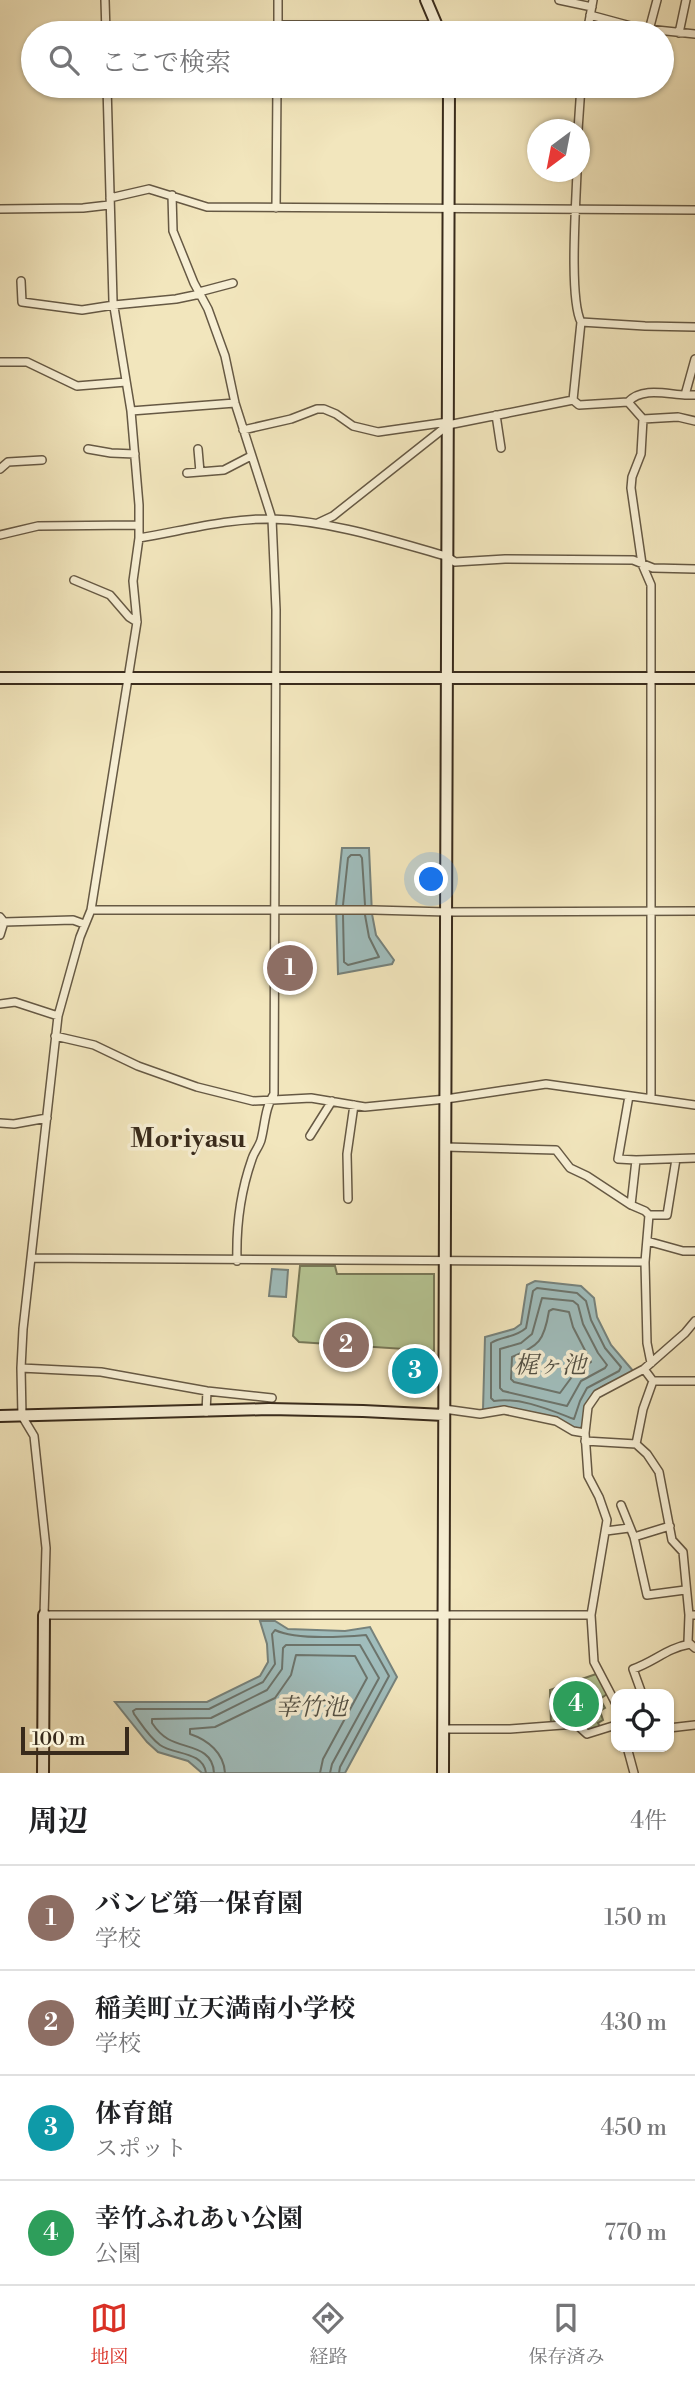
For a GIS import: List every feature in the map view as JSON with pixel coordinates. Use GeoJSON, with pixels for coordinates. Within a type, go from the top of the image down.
{"type":"FeatureCollection","features":[{"type":"Feature","properties":{"kind":"street"},"geometry":{"type":"LineString","coordinates":[[105,0],[106,21]]}},
{"type":"Feature","properties":{"kind":"street"},"geometry":{"type":"LineString","coordinates":[[278,0],[278,21]]}},
{"type":"Feature","properties":{"kind":"street"},"geometry":{"type":"LineString","coordinates":[[426,0],[435,21]]}},
{"type":"Feature","properties":{"kind":"street"},"geometry":{"type":"LineString","coordinates":[[559,0],[592,8],[626,21]]}},
{"type":"Feature","properties":{"kind":"street"},"geometry":{"type":"LineString","coordinates":[[651,21],[657,0]]}},
{"type":"Feature","properties":{"kind":"street"},"geometry":{"type":"LineString","coordinates":[[679,33],[686,0]]}},
{"type":"Feature","properties":{"kind":"street"},"geometry":{"type":"LineString","coordinates":[[674,32],[695,34]]}},
{"type":"Feature","properties":{"kind":"street"},"geometry":{"type":"LineString","coordinates":[[43,1773],[46,1548],[34,1436],[22,1416],[21,1368],[58,1016],[84,924],[91,910],[136,622],[133,581],[139,538],[139,505],[131,411],[114,305],[107,98]]}},
{"type":"Feature","properties":{"kind":"street"},"geometry":{"type":"LineString","coordinates":[[276,208],[277,98]]}},
{"type":"Feature","properties":{"kind":"street"},"geometry":{"type":"LineString","coordinates":[[443,1773],[449,98]]}},
{"type":"Feature","properties":{"kind":"street"},"geometry":{"type":"LineString","coordinates":[[579,119],[580,98]]}},
{"type":"Feature","properties":{"kind":"street"},"geometry":{"type":"LineString","coordinates":[[573,401],[581,322],[577,313],[575,283],[577,182]]}},
{"type":"Feature","properties":{"kind":"street"},"geometry":{"type":"LineString","coordinates":[[0,209],[83,208],[149,189],[207,207],[695,209]]}},
{"type":"Feature","properties":{"kind":"street"},"geometry":{"type":"LineString","coordinates":[[172,195],[173,231],[208,309],[225,356],[235,403],[272,519],[276,610],[274,1094],[270,1100],[260,1144],[252,1156],[239,1212],[237,1261]]}},
{"type":"Feature","properties":{"kind":"street"},"geometry":{"type":"LineString","coordinates":[[21,281],[22,302],[82,310],[148,303],[200,293],[233,283]]}},
{"type":"Feature","properties":{"kind":"street"},"geometry":{"type":"LineString","coordinates":[[581,322],[695,327]]}},
{"type":"Feature","properties":{"kind":"street"},"geometry":{"type":"LineString","coordinates":[[685,395],[695,359]]}},
{"type":"Feature","properties":{"kind":"street"},"geometry":{"type":"LineString","coordinates":[[0,362],[27,362],[77,386],[126,382]]}},
{"type":"Feature","properties":{"kind":"street"},"geometry":{"type":"LineString","coordinates":[[243,430],[317,410],[336,414],[354,426],[378,432],[448,424],[573,401],[579,405],[628,402],[636,394],[646,392],[695,395]]}},
{"type":"Feature","properties":{"kind":"street"},"geometry":{"type":"LineString","coordinates":[[628,402],[643,419],[641,454],[632,477],[631,488],[642,564],[651,585],[651,1098]]}},
{"type":"Feature","properties":{"kind":"street"},"geometry":{"type":"LineString","coordinates":[[131,411],[235,403]]}},
{"type":"Feature","properties":{"kind":"street"},"geometry":{"type":"LineString","coordinates":[[496,415],[501,449]]}},
{"type":"Feature","properties":{"kind":"street"},"geometry":{"type":"LineString","coordinates":[[643,419],[678,417],[695,421]]}},
{"type":"Feature","properties":{"kind":"street"},"geometry":{"type":"LineString","coordinates":[[317,524],[333,516],[448,424]]}},
{"type":"Feature","properties":{"kind":"street"},"geometry":{"type":"LineString","coordinates":[[88,449],[135,454]]}},
{"type":"Feature","properties":{"kind":"street"},"geometry":{"type":"LineString","coordinates":[[198,449],[200,472]]}},
{"type":"Feature","properties":{"kind":"street"},"geometry":{"type":"LineString","coordinates":[[187,472],[224,470],[251,456]]}},
{"type":"Feature","properties":{"kind":"street"},"geometry":{"type":"LineString","coordinates":[[0,468],[8,462],[42,460]]}},
{"type":"Feature","properties":{"kind":"street"},"geometry":{"type":"LineString","coordinates":[[139,538],[241,521],[272,519],[317,524],[364,534],[446,556],[455,562],[633,560],[653,568],[695,569]]}},
{"type":"Feature","properties":{"kind":"street"},"geometry":{"type":"LineString","coordinates":[[0,535],[38,526],[137,525]]}},
{"type":"Feature","properties":{"kind":"street"},"geometry":{"type":"LineString","coordinates":[[74,580],[110,595],[136,622]]}},
{"type":"Feature","properties":{"kind":"street"},"geometry":{"type":"LineString","coordinates":[[0,678],[695,678]]}},
{"type":"Feature","properties":{"kind":"street"},"geometry":{"type":"LineString","coordinates":[[91,910],[695,911]]}},
{"type":"Feature","properties":{"kind":"street"},"geometry":{"type":"LineString","coordinates":[[0,935],[2,920],[74,920],[84,924]]}},
{"type":"Feature","properties":{"kind":"street"},"geometry":{"type":"LineString","coordinates":[[0,1004],[15,1002],[58,1016]]}},
{"type":"Feature","properties":{"kind":"street"},"geometry":{"type":"LineString","coordinates":[[55,1036],[94,1045],[138,1066],[197,1087],[253,1101],[312,1098],[365,1107],[446,1099],[546,1084],[695,1105]]}},
{"type":"Feature","properties":{"kind":"street"},"geometry":{"type":"LineString","coordinates":[[629,1096],[618,1159],[695,1158]]}},
{"type":"Feature","properties":{"kind":"street"},"geometry":{"type":"LineString","coordinates":[[310,1136],[332,1101]]}},
{"type":"Feature","properties":{"kind":"street"},"geometry":{"type":"LineString","coordinates":[[348,1199],[347,1154],[354,1105]]}},
{"type":"Feature","properties":{"kind":"street"},"geometry":{"type":"LineString","coordinates":[[0,1123],[13,1124],[47,1118]]}},
{"type":"Feature","properties":{"kind":"street"},"geometry":{"type":"LineString","coordinates":[[445,1147],[556,1150],[570,1168],[649,1215],[667,1215],[676,1159]]}},
{"type":"Feature","properties":{"kind":"street"},"geometry":{"type":"LineString","coordinates":[[631,1205],[636,1160]]}},
{"type":"Feature","properties":{"kind":"street"},"geometry":{"type":"LineString","coordinates":[[649,1215],[645,1262],[647,1343],[651,1363]]}},
{"type":"Feature","properties":{"kind":"street"},"geometry":{"type":"LineString","coordinates":[[648,1241],[683,1251],[695,1251]]}},
{"type":"Feature","properties":{"kind":"street"},"geometry":{"type":"LineString","coordinates":[[32,1258],[645,1262]]}},
{"type":"Feature","properties":{"kind":"street"},"geometry":{"type":"LineString","coordinates":[[611,1694],[594,1662],[591,1615],[607,1520],[588,1476],[585,1437],[588,1407],[597,1394],[644,1369],[695,1321]]}},
{"type":"Feature","properties":{"kind":"street"},"geometry":{"type":"LineString","coordinates":[[21,1368],[101,1372],[206,1391],[272,1398]]}},
{"type":"Feature","properties":{"kind":"street"},"geometry":{"type":"LineString","coordinates":[[644,1369],[653,1381]]}},
{"type":"Feature","properties":{"kind":"street"},"geometry":{"type":"LineString","coordinates":[[653,1381],[695,1381]]}},
{"type":"Feature","properties":{"kind":"street"},"geometry":{"type":"LineString","coordinates":[[636,1444],[643,1409],[653,1381]]}},
{"type":"Feature","properties":{"kind":"street"},"geometry":{"type":"LineString","coordinates":[[206,1391],[206,1412]]}},
{"type":"Feature","properties":{"kind":"street"},"geometry":{"type":"LineString","coordinates":[[0,1416],[269,1409],[480,1414],[504,1410],[556,1421],[585,1437],[636,1444],[647,1454],[659,1472],[672,1540],[683,1552],[685,1590],[692,1615],[692,1646],[669,1649],[633,1669],[640,1689]]}},
{"type":"Feature","properties":{"kind":"street"},"geometry":{"type":"LineString","coordinates":[[621,1505],[643,1568],[647,1595],[685,1590]]}},
{"type":"Feature","properties":{"kind":"street"},"geometry":{"type":"LineString","coordinates":[[634,1537],[670,1526]]}},
{"type":"Feature","properties":{"kind":"street"},"geometry":{"type":"LineString","coordinates":[[606,1531],[629,1528]]}},
{"type":"Feature","properties":{"kind":"street"},"geometry":{"type":"LineString","coordinates":[[44,1615],[591,1615]]}},
{"type":"Feature","properties":{"kind":"street"},"geometry":{"type":"LineString","coordinates":[[444,1729],[510,1729],[576,1724],[587,1734],[611,1726]]}},
{"type":"Feature","properties":{"kind":"street"},"geometry":{"type":"LineString","coordinates":[[674,1727],[695,1725]]}},
{"type":"Feature","properties":{"kind":"street"},"geometry":{"type":"LineString","coordinates":[[628,1752],[634,1773]]}},
{"type":"Feature","properties":{"kind":"green space"},"geometry":{"type":"Polygon","coordinates":[[[300,1266],[335,1266],[337,1274],[434,1274],[434,1351],[299,1342],[293,1336],[300,1266]]]}},
{"type":"Feature","properties":{"kind":"green space"},"geometry":{"type":"Polygon","coordinates":[[[599,1673],[610,1692],[600,1699],[605,1708],[600,1711],[603,1720],[598,1723],[601,1729],[584,1733],[576,1724],[551,1726],[550,1690],[599,1673]]]}},
{"type":"Feature","properties":{"kind":"water"},"geometry":{"type":"Polygon","coordinates":[[[342,848],[369,848],[372,914],[376,935],[394,960],[392,964],[338,974],[336,906],[342,848]]]}},
{"type":"Feature","properties":{"kind":"water"},"geometry":{"type":"Polygon","coordinates":[[[272,1269],[288,1270],[286,1297],[269,1296],[272,1269]]]}},
{"type":"Feature","properties":{"kind":"water","name":"梶ヶ池"},"geometry":{"type":"Polygon","coordinates":[[[535,1281],[581,1286],[594,1298],[597,1317],[611,1345],[634,1372],[604,1386],[592,1395],[582,1427],[578,1429],[529,1412],[511,1409],[483,1410],[485,1337],[514,1329],[521,1324],[527,1285],[535,1281]]]}},
{"type":"Feature","properties":{"kind":"water","name":"幸竹池"},"geometry":{"type":"Polygon","coordinates":[[[260,1621],[275,1621],[288,1629],[345,1631],[370,1627],[397,1677],[345,1773],[202,1773],[188,1761],[158,1752],[115,1702],[207,1702],[260,1676],[268,1662],[267,1644],[260,1621]]]}},
{"type":"Feature","properties":{"kind":"place","name":"バンビ第一保育園"},"geometry":{"type":"Point","coordinates":[290,968]}},
{"type":"Feature","properties":{"kind":"place","name":"稲美町立天満南小学校"},"geometry":{"type":"Point","coordinates":[346,1345]}},
{"type":"Feature","properties":{"kind":"place","name":"体育館"},"geometry":{"type":"Point","coordinates":[415,1371]}},
{"type":"Feature","properties":{"kind":"place","name":"幸竹ふれあい公園"},"geometry":{"type":"Point","coordinates":[576,1704]}},
{"type":"Feature","properties":{"kind":"district","name":"Moriyasu"},"geometry":{"type":"Point","coordinates":[188,1139]}}]}
